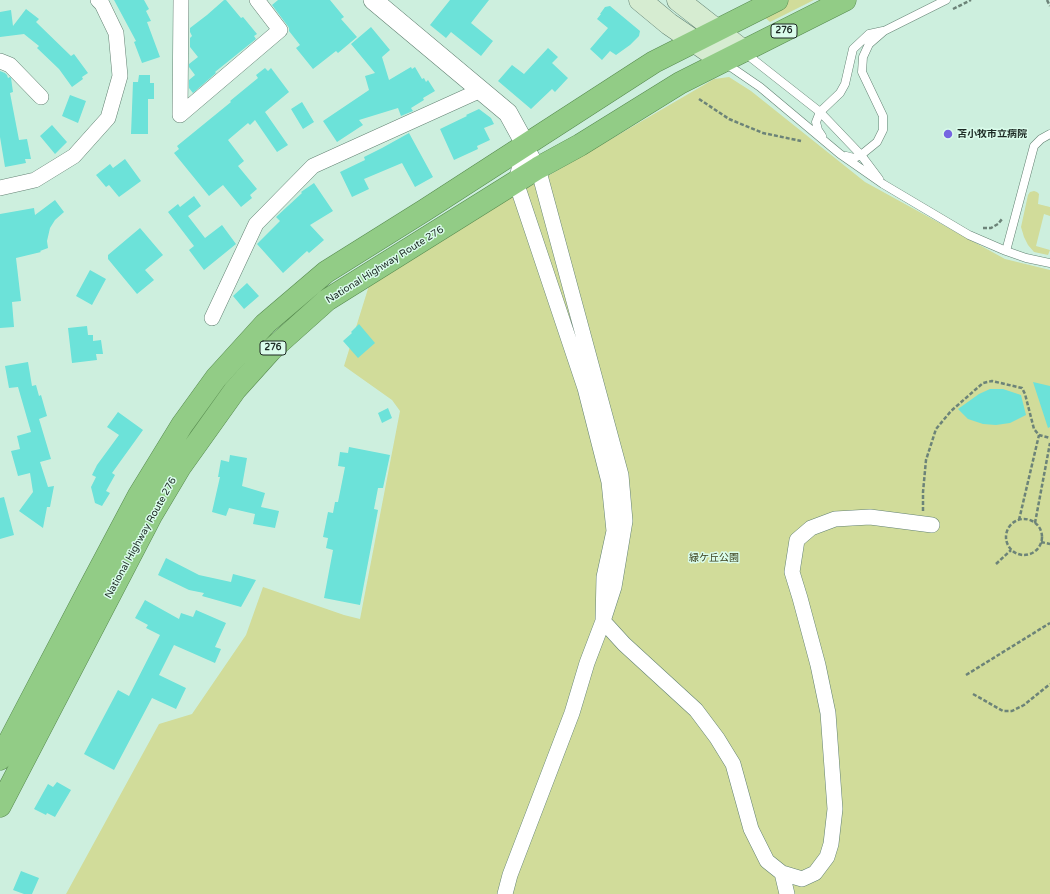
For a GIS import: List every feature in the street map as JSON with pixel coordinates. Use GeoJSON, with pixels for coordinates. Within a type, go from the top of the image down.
{"type":"FeatureCollection","features":[{"type":"Feature","properties":{"kind":"highway","name":"276"},"geometry":{"type":"LineString","coordinates":[[0,759],[139,495],[182,425],[216,378],[264,324],[326,272],[425,210],[644,68],[777,0]]}},
{"type":"Feature","properties":{"kind":"highway","name":"National Highway Route 276"},"geometry":{"type":"LineString","coordinates":[[0,806],[152,514],[180,467],[235,390],[271,350],[327,300],[538,168],[580,145],[680,83],[845,0]]}},
{"type":"Feature","properties":{"kind":"main road"},"geometry":{"type":"LineString","coordinates":[[640,0],[669,24],[723,61]]}},
{"type":"Feature","properties":{"kind":"main road"},"geometry":{"type":"LineString","coordinates":[[678,0],[743,51]]}},
{"type":"Feature","properties":{"kind":"street"},"geometry":{"type":"LineString","coordinates":[[0,188],[35,180],[74,156],[108,118],[120,76],[116,34],[102,4],[98,0]]}},
{"type":"Feature","properties":{"kind":"street"},"geometry":{"type":"LineString","coordinates":[[185,3],[180,115],[280,30],[257,0]]}},
{"type":"Feature","properties":{"kind":"street"},"geometry":{"type":"LineString","coordinates":[[373,0],[508,113],[538,168],[621,475],[624,521],[614,587],[587,663],[572,713],[510,875],[505,894]]}},
{"type":"Feature","properties":{"kind":"street"},"geometry":{"type":"LineString","coordinates":[[0,61],[10,65],[41,97]]}},
{"type":"Feature","properties":{"kind":"street"},"geometry":{"type":"LineString","coordinates":[[212,318],[256,224],[313,166],[481,90]]}},
{"type":"Feature","properties":{"kind":"street"},"geometry":{"type":"LineString","coordinates":[[525,144],[516,182],[585,388],[609,482],[614,531],[604,577],[603,621],[624,644],[696,710],[717,738],[733,764],[751,829],[767,860],[782,873],[802,878],[815,873],[827,857],[831,844],[835,809],[828,713],[818,665],[792,572],[797,540],[811,528],[835,519],[870,517],[928,524]]}},
{"type":"Feature","properties":{"kind":"street"},"geometry":{"type":"LineString","coordinates":[[782,873],[787,894]]}},
{"type":"Feature","properties":{"kind":"lane"},"geometry":{"type":"LineString","coordinates":[[840,154],[854,158],[861,155],[877,142],[883,130],[883,116],[862,72],[862,57],[869,44],[884,31],[946,0]]}},
{"type":"Feature","properties":{"kind":"lane"},"geometry":{"type":"LineString","coordinates":[[826,142],[818,130],[816,122],[820,112],[840,93],[845,84],[853,49],[869,34],[884,31]]}},
{"type":"Feature","properties":{"kind":"lane"},"geometry":{"type":"LineString","coordinates":[[743,51],[820,112],[861,155],[883,184]]}},
{"type":"Feature","properties":{"kind":"lane"},"geometry":{"type":"LineString","coordinates":[[723,61],[760,87],[840,154],[883,184],[970,235],[1006,251],[1026,258],[1050,263]]}},
{"type":"Feature","properties":{"kind":"lane"},"geometry":{"type":"LineString","coordinates":[[1006,251],[1034,146],[1041,139],[1050,134]]}},
{"type":"Feature","properties":{"kind":"path"},"geometry":{"type":"LineString","coordinates":[[950,10],[971,0]]}},
{"type":"Feature","properties":{"kind":"path"},"geometry":{"type":"LineString","coordinates":[[1047,0],[1050,6]]}},
{"type":"Feature","properties":{"kind":"path"},"geometry":{"type":"LineString","coordinates":[[699,99],[729,119],[763,133],[801,141]]}},
{"type":"Feature","properties":{"kind":"path"},"geometry":{"type":"LineString","coordinates":[[928,524],[923,492],[926,460],[936,429],[951,411],[983,383],[992,381],[1022,388],[1034,429],[1039,435],[1050,438]]}},
{"type":"Feature","properties":{"kind":"path"},"geometry":{"type":"LineString","coordinates":[[1019,520],[1039,435]]}},
{"type":"Feature","properties":{"kind":"path"},"geometry":{"type":"LineString","coordinates":[[1034,523],[1050,443]]}},
{"type":"Feature","properties":{"kind":"path"},"geometry":{"type":"LineString","coordinates":[[1026,519],[1034,523],[1040,530],[1042,536],[1039,547],[1029,555],[1017,554],[1011,550],[1006,539],[1009,527],[1014,522],[1019,520],[1026,519]]}},
{"type":"Feature","properties":{"kind":"path"},"geometry":{"type":"LineString","coordinates":[[1041,542],[1050,544]]}},
{"type":"Feature","properties":{"kind":"path"},"geometry":{"type":"LineString","coordinates":[[996,564],[1011,550]]}},
{"type":"Feature","properties":{"kind":"path"},"geometry":{"type":"LineString","coordinates":[[966,675],[1050,623]]}},
{"type":"Feature","properties":{"kind":"path"},"geometry":{"type":"LineString","coordinates":[[973,694],[1003,711],[1012,711],[1024,705],[1050,684]]}},
{"type":"Feature","properties":{"kind":"green space"},"geometry":{"type":"Polygon","coordinates":[[[789,0],[814,0],[770,22],[761,14],[789,0]]]}},
{"type":"Feature","properties":{"kind":"green space","name":"緑ケ丘公園"},"geometry":{"type":"Polygon","coordinates":[[[729,77],[751,91],[865,182],[1005,259],[1050,270],[1050,894],[66,894],[159,724],[192,714],[246,635],[263,587],[344,615],[360,619],[400,411],[392,400],[344,366],[371,279],[714,79],[729,77]]]}},
{"type":"Feature","properties":{"kind":"green space"},"geometry":{"type":"Polygon","coordinates":[[[1034,191],[1039,194],[1038,204],[1050,207],[1050,216],[1044,214],[1036,246],[1050,250],[1048,255],[1034,252],[1028,245],[1021,227],[1028,195],[1030,192],[1034,191]]]}},
{"type":"Feature","properties":{"kind":"building"},"geometry":{"type":"Polygon","coordinates":[[[114,0],[144,0],[149,9],[146,11],[151,21],[147,22],[160,57],[142,63],[134,42],[136,41],[114,0]]]}},
{"type":"Feature","properties":{"kind":"building"},"geometry":{"type":"Polygon","coordinates":[[[224,0],[226,0],[241,18],[243,17],[257,34],[254,36],[256,39],[215,72],[216,73],[193,93],[189,88],[189,80],[195,75],[189,67],[189,64],[198,57],[190,47],[190,38],[192,36],[190,28],[224,0]]]}},
{"type":"Feature","properties":{"kind":"building"},"geometry":{"type":"Polygon","coordinates":[[[278,0],[330,0],[344,17],[341,19],[357,37],[338,53],[336,51],[313,69],[296,48],[300,45],[272,5],[278,0]]]}},
{"type":"Feature","properties":{"kind":"building"},"geometry":{"type":"Polygon","coordinates":[[[450,0],[489,0],[471,23],[493,41],[481,56],[451,32],[446,38],[430,25],[450,0]]]}},
{"type":"Feature","properties":{"kind":"building"},"geometry":{"type":"Polygon","coordinates":[[[610,6],[640,31],[639,36],[630,45],[616,55],[610,51],[602,60],[590,49],[608,28],[597,19],[605,7],[610,6]]]}},
{"type":"Feature","properties":{"kind":"building"},"geometry":{"type":"Polygon","coordinates":[[[26,9],[39,19],[36,22],[71,56],[74,54],[88,73],[82,77],[83,79],[72,87],[59,69],[37,48],[39,46],[24,34],[0,37],[0,12],[11,10],[13,26],[26,9]]]}},
{"type":"Feature","properties":{"kind":"building"},"geometry":{"type":"Polygon","coordinates":[[[371,27],[390,50],[382,57],[389,80],[411,67],[412,69],[415,67],[422,79],[424,78],[426,82],[428,80],[435,91],[423,98],[424,100],[411,108],[413,111],[401,116],[398,108],[359,120],[363,125],[337,142],[323,121],[369,90],[365,76],[375,73],[351,44],[371,27]]]}},
{"type":"Feature","properties":{"kind":"building"},"geometry":{"type":"Polygon","coordinates":[[[548,48],[558,57],[552,63],[568,78],[555,92],[552,89],[531,109],[498,81],[512,65],[524,74],[548,48]]]}},
{"type":"Feature","properties":{"kind":"building"},"geometry":{"type":"Polygon","coordinates":[[[265,68],[268,71],[271,68],[289,92],[265,112],[288,145],[277,152],[255,120],[250,125],[248,123],[228,140],[244,161],[238,166],[257,189],[250,195],[252,198],[241,207],[223,185],[209,196],[174,153],[179,149],[177,146],[231,102],[230,101],[258,78],[256,75],[265,68]]]}},
{"type":"Feature","properties":{"kind":"building"},"geometry":{"type":"Polygon","coordinates":[[[0,71],[5,73],[8,78],[11,78],[13,92],[10,93],[19,140],[27,139],[31,159],[25,159],[26,163],[5,167],[0,137],[0,71]]]}},
{"type":"Feature","properties":{"kind":"building"},"geometry":{"type":"Polygon","coordinates":[[[139,75],[150,75],[150,83],[154,83],[154,99],[148,99],[148,134],[131,134],[133,82],[138,82],[139,75]]]}},
{"type":"Feature","properties":{"kind":"building"},"geometry":{"type":"Polygon","coordinates":[[[70,95],[86,101],[78,123],[62,116],[70,95]]]}},
{"type":"Feature","properties":{"kind":"building"},"geometry":{"type":"Polygon","coordinates":[[[302,102],[314,122],[303,129],[291,109],[302,102]]]}},
{"type":"Feature","properties":{"kind":"building"},"geometry":{"type":"Polygon","coordinates":[[[479,109],[491,118],[494,124],[484,128],[490,140],[477,146],[478,149],[454,160],[440,129],[479,109]]]}},
{"type":"Feature","properties":{"kind":"building"},"geometry":{"type":"Polygon","coordinates":[[[52,125],[67,142],[55,154],[40,136],[52,125]]]}},
{"type":"Feature","properties":{"kind":"building"},"geometry":{"type":"Polygon","coordinates":[[[409,133],[433,177],[415,187],[402,163],[364,179],[369,189],[352,197],[340,172],[365,160],[364,157],[409,133]]]}},
{"type":"Feature","properties":{"kind":"building"},"geometry":{"type":"Polygon","coordinates":[[[125,159],[141,181],[119,197],[109,185],[106,187],[96,175],[110,164],[113,168],[125,159]]]}},
{"type":"Feature","properties":{"kind":"building"},"geometry":{"type":"Polygon","coordinates":[[[314,183],[333,211],[310,225],[324,240],[309,253],[307,251],[283,273],[257,244],[280,221],[276,217],[302,193],[301,192],[314,183]]]}},
{"type":"Feature","properties":{"kind":"building"},"geometry":{"type":"Polygon","coordinates":[[[194,196],[201,206],[188,216],[205,238],[222,225],[236,244],[204,270],[189,250],[194,246],[168,212],[178,204],[180,207],[194,196]]]}},
{"type":"Feature","properties":{"kind":"building"},"geometry":{"type":"Polygon","coordinates":[[[55,200],[64,212],[55,220],[50,228],[47,241],[48,248],[40,251],[41,252],[16,258],[21,301],[12,302],[14,327],[0,328],[0,214],[34,208],[35,215],[55,200]]]}},
{"type":"Feature","properties":{"kind":"building"},"geometry":{"type":"Polygon","coordinates":[[[140,228],[163,255],[145,270],[154,280],[137,294],[108,259],[108,255],[140,228]]]}},
{"type":"Feature","properties":{"kind":"building"},"geometry":{"type":"Polygon","coordinates":[[[90,270],[106,279],[92,305],[76,296],[90,270]]]}},
{"type":"Feature","properties":{"kind":"building"},"geometry":{"type":"Polygon","coordinates":[[[247,283],[259,296],[244,309],[233,296],[247,283]]]}},
{"type":"Feature","properties":{"kind":"building"},"geometry":{"type":"Polygon","coordinates":[[[359,324],[375,343],[358,358],[343,341],[359,324]]]}},
{"type":"Feature","properties":{"kind":"building"},"geometry":{"type":"Polygon","coordinates":[[[87,326],[88,335],[93,335],[93,341],[101,340],[103,354],[96,354],[97,360],[72,363],[68,328],[87,326]]]}},
{"type":"Feature","properties":{"kind":"building"},"geometry":{"type":"Polygon","coordinates":[[[28,362],[32,386],[36,385],[39,396],[41,395],[47,416],[39,419],[51,459],[40,462],[48,487],[54,486],[50,507],[47,507],[43,528],[19,511],[33,492],[30,473],[18,476],[11,451],[20,449],[17,436],[31,432],[18,387],[9,388],[5,366],[28,362]]]}},
{"type":"Feature","properties":{"kind":"building"},"geometry":{"type":"Polygon","coordinates":[[[1033,382],[1050,386],[1050,427],[1048,428],[1033,382]]]}},
{"type":"Feature","properties":{"kind":"building"},"geometry":{"type":"Polygon","coordinates":[[[990,389],[1003,389],[1021,395],[1026,415],[1010,423],[996,425],[983,424],[968,419],[958,409],[979,394],[990,389]]]}},
{"type":"Feature","properties":{"kind":"building"},"geometry":{"type":"Polygon","coordinates":[[[388,408],[392,418],[382,423],[378,413],[388,408]]]}},
{"type":"Feature","properties":{"kind":"building"},"geometry":{"type":"Polygon","coordinates":[[[118,412],[143,430],[112,473],[115,475],[106,491],[110,493],[102,506],[95,503],[91,487],[96,477],[92,475],[97,465],[119,435],[107,427],[118,412]]]}},
{"type":"Feature","properties":{"kind":"building"},"geometry":{"type":"Polygon","coordinates":[[[349,447],[390,455],[383,488],[378,488],[374,509],[378,510],[360,605],[324,598],[333,550],[326,548],[328,538],[323,537],[328,512],[333,513],[335,502],[338,502],[345,467],[338,466],[340,452],[348,453],[349,447]]]}},
{"type":"Feature","properties":{"kind":"building"},"geometry":{"type":"Polygon","coordinates":[[[230,455],[247,458],[242,486],[265,493],[261,507],[279,511],[275,528],[253,524],[255,514],[229,508],[226,516],[212,512],[220,477],[218,477],[221,460],[229,462],[230,455]]]}},
{"type":"Feature","properties":{"kind":"building"},"geometry":{"type":"Polygon","coordinates":[[[4,497],[14,535],[0,539],[0,498],[4,497]]]}},
{"type":"Feature","properties":{"kind":"building"},"geometry":{"type":"Polygon","coordinates":[[[166,558],[199,575],[231,582],[233,574],[256,580],[241,607],[202,596],[204,593],[189,590],[158,575],[166,558]]]}},
{"type":"Feature","properties":{"kind":"building"},"geometry":{"type":"Polygon","coordinates":[[[145,600],[179,619],[181,613],[193,617],[196,610],[226,623],[215,647],[221,649],[215,663],[174,645],[159,675],[186,688],[176,709],[152,698],[114,770],[84,754],[118,690],[129,696],[160,635],[146,628],[148,625],[135,618],[145,600]]]}},
{"type":"Feature","properties":{"kind":"building"},"geometry":{"type":"Polygon","coordinates":[[[57,782],[71,790],[55,817],[47,813],[46,815],[34,809],[48,784],[53,787],[57,782]]]}},
{"type":"Feature","properties":{"kind":"building"},"geometry":{"type":"Polygon","coordinates":[[[21,871],[39,878],[32,894],[24,894],[13,890],[21,871]]]}},
{"type":"Feature","properties":{"kind":"place","name":"苫小牧市立病院"},"geometry":{"type":"Point","coordinates":[948,134]}}]}
